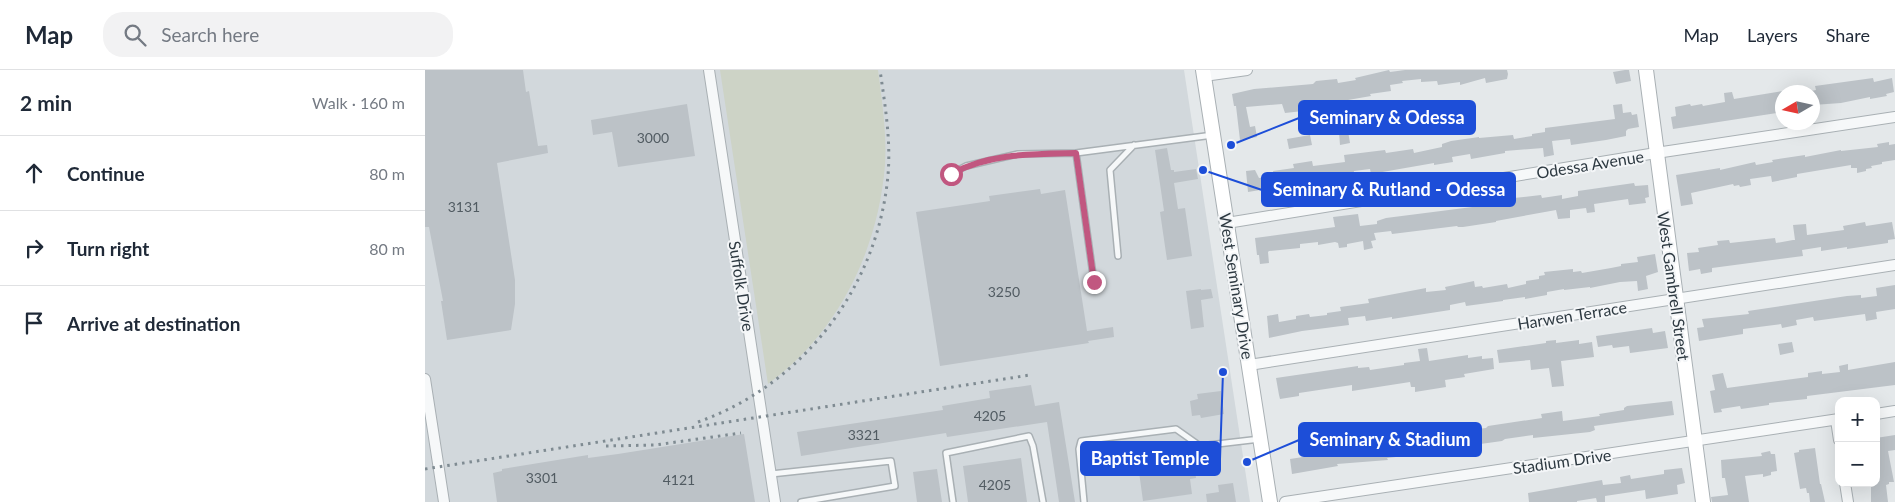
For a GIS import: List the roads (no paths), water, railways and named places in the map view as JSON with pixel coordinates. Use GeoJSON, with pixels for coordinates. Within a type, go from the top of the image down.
{"type":"FeatureCollection","features":[{"type":"Feature","properties":{"kind":"street","name":"Suffolk Drive"},"geometry":{"type":"LineString","coordinates":[[709,70],[775,502]]}},
{"type":"Feature","properties":{"kind":"street"},"geometry":{"type":"LineString","coordinates":[[1204,73],[1247,70]]}},
{"type":"Feature","properties":{"kind":"street","name":"West Gambrell Street"},"geometry":{"type":"LineString","coordinates":[[1646,70],[1703,502]]}},
{"type":"Feature","properties":{"kind":"street","name":"West Seminary Drive"},"geometry":{"type":"LineString","coordinates":[[1204,73],[1270,502]]}},
{"type":"Feature","properties":{"kind":"street","name":"Odessa Avenue"},"geometry":{"type":"LineString","coordinates":[[1227,223],[1656,153],[1895,117]]}},
{"type":"Feature","properties":{"kind":"street","name":"Harwen Terrace"},"geometry":{"type":"LineString","coordinates":[[1249,365],[1895,265]]}},
{"type":"Feature","properties":{"kind":"street"},"geometry":{"type":"LineString","coordinates":[[425,379],[444,502]]}},
{"type":"Feature","properties":{"kind":"street"},"geometry":{"type":"LineString","coordinates":[[1880,413],[1895,411]]}},
{"type":"Feature","properties":{"kind":"street","name":"Stadium Drive"},"geometry":{"type":"LineString","coordinates":[[1285,502],[1835,420]]}},
{"type":"Feature","properties":{"kind":"street"},"geometry":{"type":"LineString","coordinates":[[1846,487],[1848,502]]}},
{"type":"Feature","properties":{"kind":"lane"},"geometry":{"type":"LineString","coordinates":[[948,181],[951,174],[966,166],[1018,154],[1076,153],[1213,135]]}},
{"type":"Feature","properties":{"kind":"lane"},"geometry":{"type":"LineString","coordinates":[[1118,256],[1110,170],[1135,145]]}},
{"type":"Feature","properties":{"kind":"lane"},"geometry":{"type":"LineString","coordinates":[[1076,153],[1094,282]]}},
{"type":"Feature","properties":{"kind":"lane"},"geometry":{"type":"LineString","coordinates":[[1084,502],[1079,449],[1081,441],[1176,429],[1200,446],[1260,439]]}},
{"type":"Feature","properties":{"kind":"lane"},"geometry":{"type":"LineString","coordinates":[[953,502],[946,454],[1029,436],[1033,446],[1043,502]]}},
{"type":"Feature","properties":{"kind":"lane"},"geometry":{"type":"LineString","coordinates":[[771,474],[891,461],[895,486],[801,502]]}},
{"type":"Feature","properties":{"kind":"railway"},"geometry":{"type":"LineString","coordinates":[[698,422],[736,405],[771,384],[802,357],[829,327],[851,293],[869,256],[881,216],[888,175],[886,109],[880,70]]}},
{"type":"Feature","properties":{"kind":"railway"},"geometry":{"type":"LineString","coordinates":[[425,469],[1030,375]]}},
{"type":"Feature","properties":{"kind":"railway"},"geometry":{"type":"LineString","coordinates":[[606,446],[655,445],[741,433]]}},
{"type":"Feature","properties":{"kind":"place","name":"Seminary & Odessa"},"geometry":{"type":"Point","coordinates":[1231,145]}},
{"type":"Feature","properties":{"kind":"place","name":"Seminary & Rutland - Odessa"},"geometry":{"type":"Point","coordinates":[1203,170]}},
{"type":"Feature","properties":{"kind":"place","name":"Baptist Temple"},"geometry":{"type":"Point","coordinates":[1223,372]}},
{"type":"Feature","properties":{"kind":"place","name":"Seminary & Stadium"},"geometry":{"type":"Point","coordinates":[1247,462]}}]}
